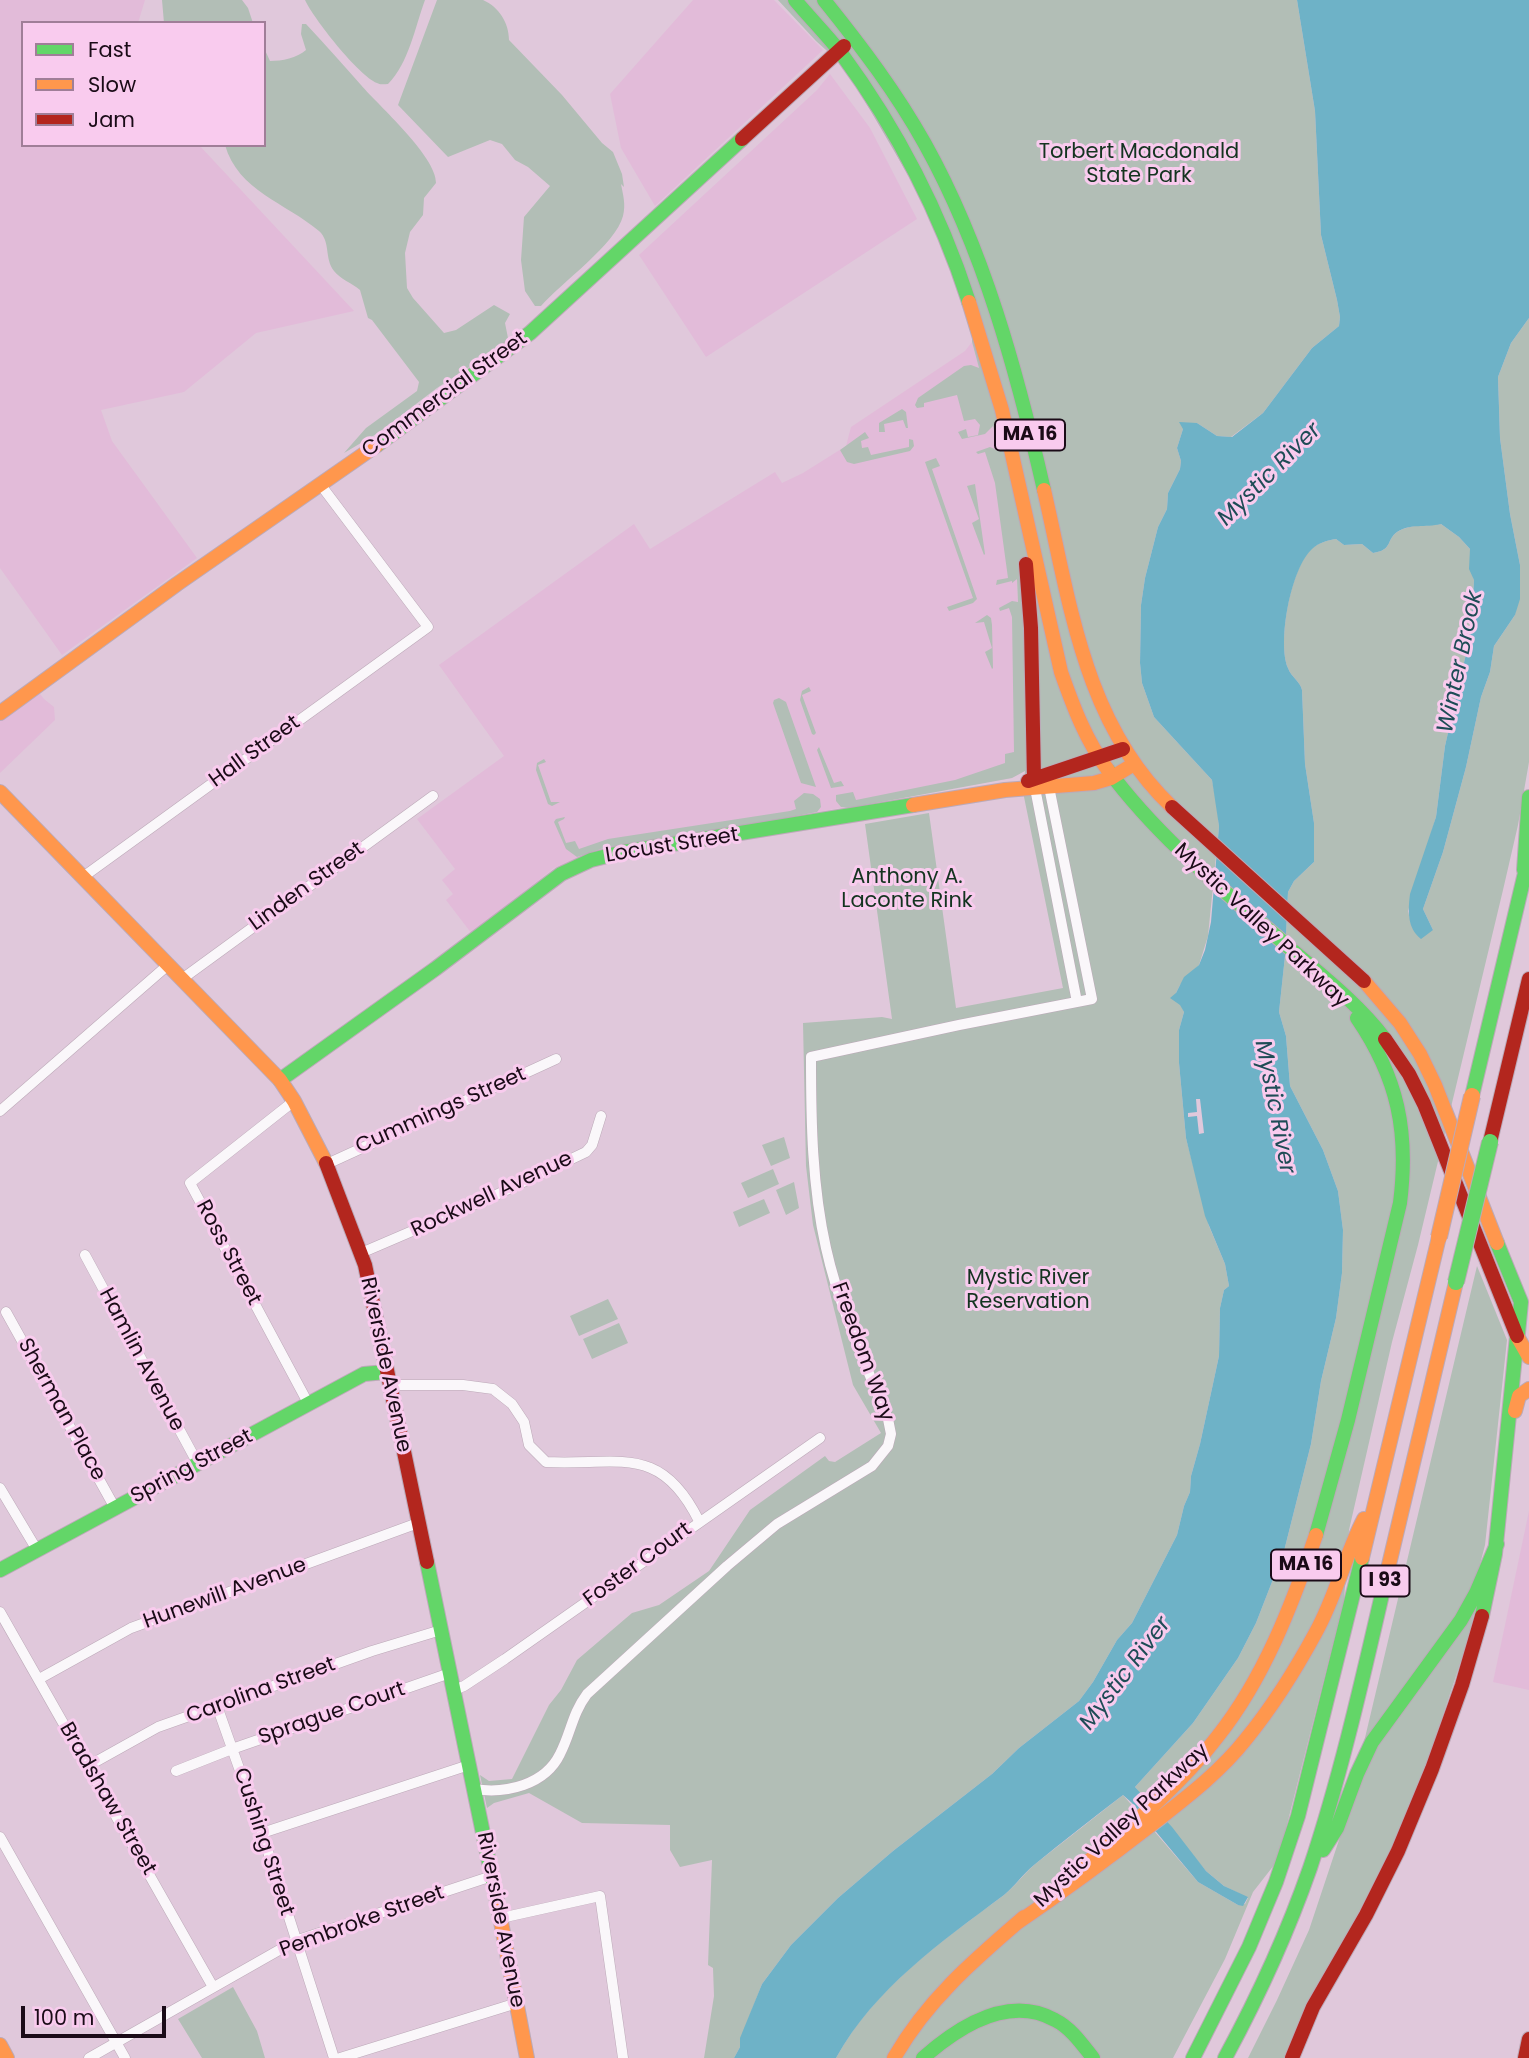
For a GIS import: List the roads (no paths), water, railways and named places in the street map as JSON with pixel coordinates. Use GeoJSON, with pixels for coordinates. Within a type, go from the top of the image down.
{"type":"FeatureCollection","features":[{"type":"Feature","properties":{"kind":"main road","name":"Mystic Valley Parkway"},"geometry":{"type":"LineString","coordinates":[[795,0],[839,50],[876,101],[900,139],[944,230],[984,341],[1022,493],[1063,680],[1098,758],[1111,778],[1149,821],[1300,957],[1347,1004],[1380,1054],[1397,1097],[1405,1152],[1400,1203],[1325,1509],[1302,1577],[1274,1642],[1244,1697],[1220,1734],[1172,1786],[937,1995],[915,2023],[894,2058]]}},
{"type":"Feature","properties":{"kind":"main road","name":"Mystic Valley Parkway"},"geometry":{"type":"LineString","coordinates":[[824,0],[855,35],[895,91],[929,149],[982,270],[1021,398],[1088,679],[1102,712],[1123,749],[1160,796],[1378,996],[1420,1054],[1449,1118],[1521,1302],[1497,1544],[1475,1642],[1451,1720],[1426,1786],[1382,1884],[1313,2007],[1292,2058]]}},
{"type":"Feature","properties":{"kind":"main road","name":"Commercial Street"},"geometry":{"type":"LineString","coordinates":[[0,713],[177,584],[491,363],[552,314],[855,35]]}},
{"type":"Feature","properties":{"kind":"main road"},"geometry":{"type":"LineString","coordinates":[[1022,493],[1041,782]]}},
{"type":"Feature","properties":{"kind":"main road","name":"Locust Street"},"geometry":{"type":"LineString","coordinates":[[280,1080],[435,969],[569,868],[624,852],[1005,790],[1041,782],[1123,749]]}},
{"type":"Feature","properties":{"kind":"main road","name":"Locust Street"},"geometry":{"type":"LineString","coordinates":[[1041,782],[1094,783],[1111,778],[1134,764]]}},
{"type":"Feature","properties":{"kind":"main road","name":"Riverside Avenue"},"geometry":{"type":"LineString","coordinates":[[0,792],[280,1080],[327,1164],[361,1253],[470,1765],[527,2058]]}},
{"type":"Feature","properties":{"kind":"main road"},"geometry":{"type":"LineString","coordinates":[[1523,880],[1529,797]]}},
{"type":"Feature","properties":{"kind":"main road","name":"I 93"},"geometry":{"type":"LineString","coordinates":[[1193,2058],[1250,1947],[1290,1838],[1316,1749],[1529,856]]}},
{"type":"Feature","properties":{"kind":"main road"},"geometry":{"type":"LineString","coordinates":[[1300,957],[1367,1016],[1409,1073],[1431,1120],[1517,1336],[1529,1357]]}},
{"type":"Feature","properties":{"kind":"main road","name":"I 93"},"geometry":{"type":"LineString","coordinates":[[1225,2058],[1267,1975],[1306,1878],[1345,1750],[1529,979]]}},
{"type":"Feature","properties":{"kind":"main road"},"geometry":{"type":"LineString","coordinates":[[1521,1302],[1529,1321]]}},
{"type":"Feature","properties":{"kind":"main road","name":"Spring Street"},"geometry":{"type":"LineString","coordinates":[[0,1570],[363,1374],[387,1378]]}},
{"type":"Feature","properties":{"kind":"main road"},"geometry":{"type":"LineString","coordinates":[[1505,1450],[1518,1399],[1529,1389]]}},
{"type":"Feature","properties":{"kind":"main road"},"geometry":{"type":"LineString","coordinates":[[1017,1923],[1086,1876],[1190,1794],[1223,1766],[1245,1741],[1285,1686],[1318,1629],[1344,1569],[1351,1544],[1377,1497]]}},
{"type":"Feature","properties":{"kind":"main road"},"geometry":{"type":"LineString","coordinates":[[1306,1878],[1337,1828],[1372,1742],[1466,1613],[1497,1544]]}},
{"type":"Feature","properties":{"kind":"main road"},"geometry":{"type":"LineString","coordinates":[[923,2058],[951,2033],[980,2016],[1014,2010],[1055,2021],[1079,2039],[1093,2058]]}},
{"type":"Feature","properties":{"kind":"main road"},"geometry":{"type":"LineString","coordinates":[[1525,2058],[1529,2039]]}},
{"type":"Feature","properties":{"kind":"main road"},"geometry":{"type":"LineString","coordinates":[[0,2045],[7,2058]]}},
{"type":"Feature","properties":{"kind":"street","name":"Hall Street"},"geometry":{"type":"LineString","coordinates":[[83,877],[428,627],[320,484]]}},
{"type":"Feature","properties":{"kind":"street","name":"Freedom Way"},"geometry":{"type":"LineString","coordinates":[[474,1789],[510,1789],[542,1775],[559,1757],[574,1713],[587,1694],[749,1547],[798,1510],[872,1466],[888,1446],[891,1434],[888,1419],[844,1311],[826,1250],[815,1179],[811,1058],[961,1024],[1092,999],[1041,782]]}},
{"type":"Feature","properties":{"kind":"street"},"geometry":{"type":"LineString","coordinates":[[1041,782],[1077,1002]]}},
{"type":"Feature","properties":{"kind":"street","name":"Linden Street"},"geometry":{"type":"LineString","coordinates":[[182,979],[433,796]]}},
{"type":"Feature","properties":{"kind":"street"},"geometry":{"type":"LineString","coordinates":[[0,1111],[168,965]]}},
{"type":"Feature","properties":{"kind":"street","name":"Cummings Street"},"geometry":{"type":"LineString","coordinates":[[327,1164],[556,1059]]}},
{"type":"Feature","properties":{"kind":"street","name":"Ross Street"},"geometry":{"type":"LineString","coordinates":[[294,1101],[190,1183],[309,1403]]}},
{"type":"Feature","properties":{"kind":"street","name":"Rockwell Avenue"},"geometry":{"type":"LineString","coordinates":[[361,1253],[494,1196],[586,1152],[592,1145],[601,1116]]}},
{"type":"Feature","properties":{"kind":"street","name":"Hamlin Avenue"},"geometry":{"type":"LineString","coordinates":[[85,1255],[198,1464]]}},
{"type":"Feature","properties":{"kind":"street","name":"Sherman Place"},"geometry":{"type":"LineString","coordinates":[[6,1312],[115,1508]]}},
{"type":"Feature","properties":{"kind":"street"},"geometry":{"type":"LineString","coordinates":[[387,1378],[493,1389],[512,1404],[524,1422],[529,1445],[546,1462],[637,1463],[656,1469],[675,1483],[689,1501],[699,1521]]}},
{"type":"Feature","properties":{"kind":"street","name":"Foster Court"},"geometry":{"type":"LineString","coordinates":[[454,1690],[505,1659],[820,1438]]}},
{"type":"Feature","properties":{"kind":"street"},"geometry":{"type":"LineString","coordinates":[[0,1488],[37,1550]]}},
{"type":"Feature","properties":{"kind":"street","name":"Hunewill Avenue"},"geometry":{"type":"LineString","coordinates":[[39,1679],[131,1628],[418,1523]]}},
{"type":"Feature","properties":{"kind":"street","name":"Bradshaw Street"},"geometry":{"type":"LineString","coordinates":[[0,1612],[213,1987]]}},
{"type":"Feature","properties":{"kind":"street","name":"Carolina Street"},"geometry":{"type":"LineString","coordinates":[[88,1766],[149,1731],[440,1630]]}},
{"type":"Feature","properties":{"kind":"street","name":"Sprague Court"},"geometry":{"type":"LineString","coordinates":[[176,1770],[450,1673]]}},
{"type":"Feature","properties":{"kind":"street","name":"Cushing Street"},"geometry":{"type":"LineString","coordinates":[[218,1706],[334,2058]]}},
{"type":"Feature","properties":{"kind":"street"},"geometry":{"type":"LineString","coordinates":[[262,1833],[470,1765]]}},
{"type":"Feature","properties":{"kind":"street"},"geometry":{"type":"LineString","coordinates":[[0,1837],[125,2058]]}},
{"type":"Feature","properties":{"kind":"street","name":"Pembroke Street"},"geometry":{"type":"LineString","coordinates":[[89,2058],[295,1941],[492,1876]]}},
{"type":"Feature","properties":{"kind":"street"},"geometry":{"type":"LineString","coordinates":[[501,1919],[600,1896],[623,2058]]}},
{"type":"Feature","properties":{"kind":"street"},"geometry":{"type":"LineString","coordinates":[[340,2058],[517,2003]]}},
{"type":"Feature","properties":{"kind":"water","name":"Mystic River"},"geometry":{"type":"Polygon","coordinates":[[[1297,0],[1529,0],[1529,318],[1511,343],[1498,377],[1500,438],[1520,565],[1520,599],[1515,615],[1494,646],[1466,767],[1443,852],[1423,909],[1433,930],[1421,939],[1411,924],[1410,894],[1436,817],[1445,746],[1471,632],[1474,580],[1469,569],[1470,549],[1441,524],[1402,529],[1394,535],[1384,550],[1373,553],[1362,544],[1344,545],[1336,539],[1326,541],[1314,547],[1304,559],[1288,606],[1285,656],[1289,671],[1302,690],[1305,764],[1314,823],[1314,862],[1294,881],[1288,892],[1279,1012],[1286,1036],[1290,1086],[1323,1150],[1338,1191],[1343,1230],[1342,1273],[1336,1318],[1321,1381],[1311,1444],[1284,1551],[1256,1623],[1238,1658],[1193,1723],[1135,1787],[1172,1827],[1206,1871],[1224,1886],[1248,1897],[1243,1906],[1238,1905],[1198,1882],[1123,1795],[1034,1865],[1004,1895],[911,1968],[870,2010],[836,2058],[734,2058],[762,1984],[791,1945],[838,1898],[893,1851],[992,1774],[1019,1748],[1079,1701],[1117,1640],[1132,1623],[1177,1535],[1190,1492],[1191,1476],[1219,1356],[1220,1308],[1224,1290],[1229,1286],[1225,1264],[1205,1216],[1186,1138],[1179,1063],[1179,1030],[1184,1012],[1180,1005],[1170,998],[1176,993],[1184,977],[1199,965],[1205,950],[1211,922],[1219,826],[1212,780],[1154,717],[1142,683],[1141,605],[1158,527],[1167,509],[1168,493],[1180,469],[1181,461],[1177,448],[1183,429],[1179,422],[1197,423],[1217,436],[1232,437],[1263,413],[1312,348],[1339,326],[1337,300],[1321,235],[1315,111],[1297,0]]]}},
{"type":"Feature","properties":{"kind":"park label","name":"Torbert Macdonald State Park"},"geometry":{"type":"Point","coordinates":[1139,165]}},
{"type":"Feature","properties":{"kind":"park label","name":"Anthony A. Laconte Rink"},"geometry":{"type":"Point","coordinates":[907,890]}},
{"type":"Feature","properties":{"kind":"park label","name":"Mystic River Reservation"},"geometry":{"type":"Point","coordinates":[1028,1291]}},
{"type":"Feature","properties":{"kind":"water label","name":"Winter Brook"},"geometry":{"type":"Point","coordinates":[1461,662]}}]}
